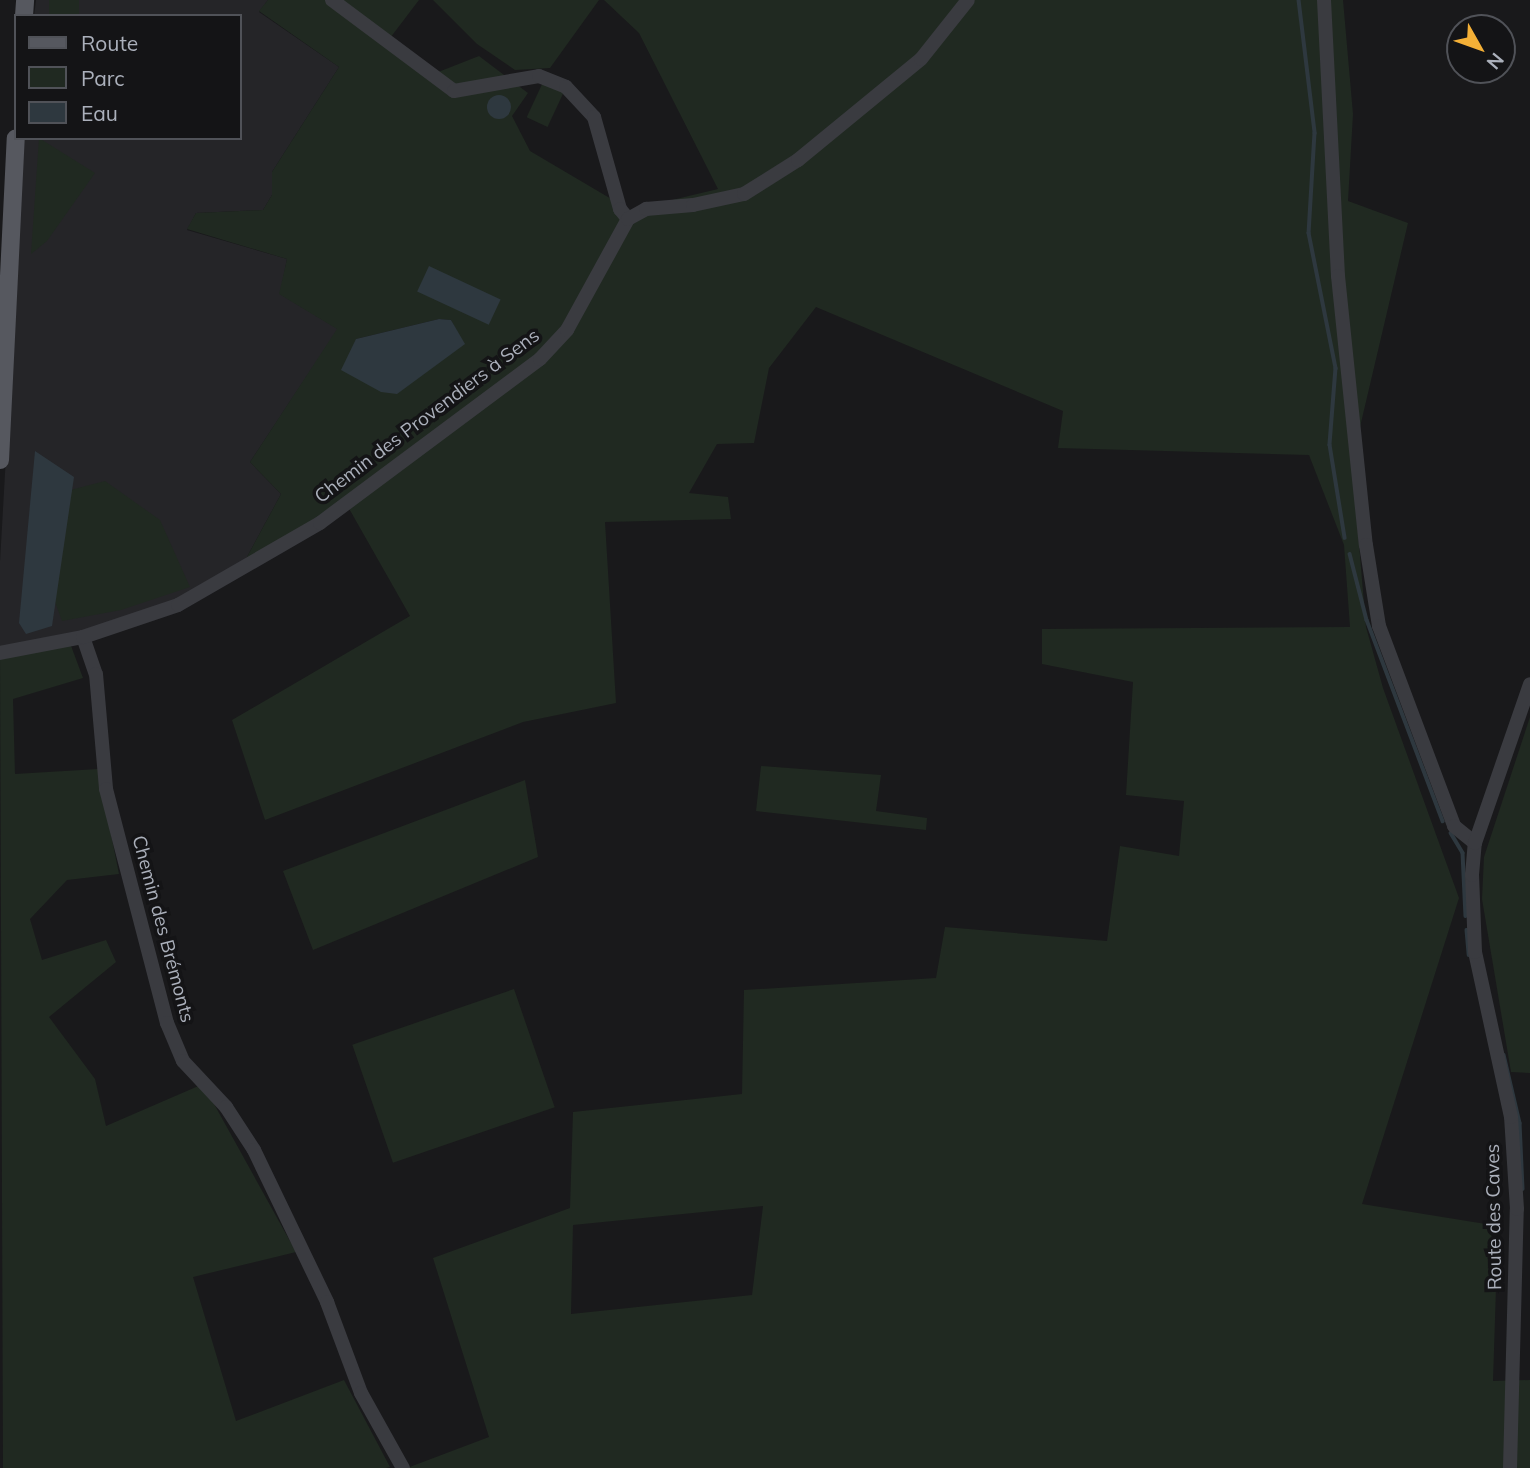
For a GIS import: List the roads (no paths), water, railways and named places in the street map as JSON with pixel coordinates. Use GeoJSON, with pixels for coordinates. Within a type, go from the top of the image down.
{"type":"FeatureCollection","features":[{"type":"Feature","properties":{"kind":"main road"},"geometry":{"type":"LineString","coordinates":[[0,460],[16,140]]}},
{"type":"Feature","properties":{"kind":"street"},"geometry":{"type":"LineString","coordinates":[[332,0],[454,92],[539,76],[566,87],[594,117],[616,198],[628,219],[646,209],[693,205],[744,194],[798,160],[921,59],[968,0]]}},
{"type":"Feature","properties":{"kind":"street"},"geometry":{"type":"LineString","coordinates":[[1324,0],[1338,276],[1366,545],[1379,625],[1454,826],[1475,843]]}},
{"type":"Feature","properties":{"kind":"street","name":"Chemin des Provendiers à Sens"},"geometry":{"type":"LineString","coordinates":[[0,653],[83,637],[202,595],[308,530],[540,359],[567,330],[628,219]]}},
{"type":"Feature","properties":{"kind":"street","name":"Chemin des Brémonts"},"geometry":{"type":"LineString","coordinates":[[83,637],[96,674],[106,789],[167,1023],[183,1061],[226,1107],[254,1150],[321,1289],[361,1393],[403,1468]]}},
{"type":"Feature","properties":{"kind":"street","name":"Route des Caves"},"geometry":{"type":"LineString","coordinates":[[1510,1468],[1517,1209],[1511,1117],[1475,952],[1475,843],[1530,684]]}},
{"type":"Feature","properties":{"kind":"water"},"geometry":{"type":"Polygon","coordinates":[[[499,95],[508,98],[511,107],[508,116],[499,119],[490,116],[487,107],[490,98],[499,95]]]}},
{"type":"Feature","properties":{"kind":"water"},"geometry":{"type":"Polygon","coordinates":[[[429,266],[501,299],[489,325],[417,291],[429,266]]]}},
{"type":"Feature","properties":{"kind":"water"},"geometry":{"type":"Polygon","coordinates":[[[439,319],[451,320],[465,344],[397,394],[381,392],[341,370],[356,339],[439,319]]]}},
{"type":"Feature","properties":{"kind":"water"},"geometry":{"type":"Polygon","coordinates":[[[35,451],[74,477],[52,626],[26,634],[19,623],[35,451]]]}},
{"type":"Feature","properties":{"kind":"waterway"},"geometry":{"type":"LineString","coordinates":[[1299,0],[1315,133],[1309,233],[1336,368],[1330,445],[1345,538]]}},
{"type":"Feature","properties":{"kind":"waterway"},"geometry":{"type":"LineString","coordinates":[[1350,554],[1367,620],[1443,821]]}},
{"type":"Feature","properties":{"kind":"waterway"},"geometry":{"type":"LineString","coordinates":[[1451,833],[1463,853],[1466,916]]}},
{"type":"Feature","properties":{"kind":"waterway"},"geometry":{"type":"LineString","coordinates":[[1467,930],[1469,955]]}},
{"type":"Feature","properties":{"kind":"waterway"},"geometry":{"type":"LineString","coordinates":[[1504,1055],[1520,1123],[1523,1189]]}}]}
